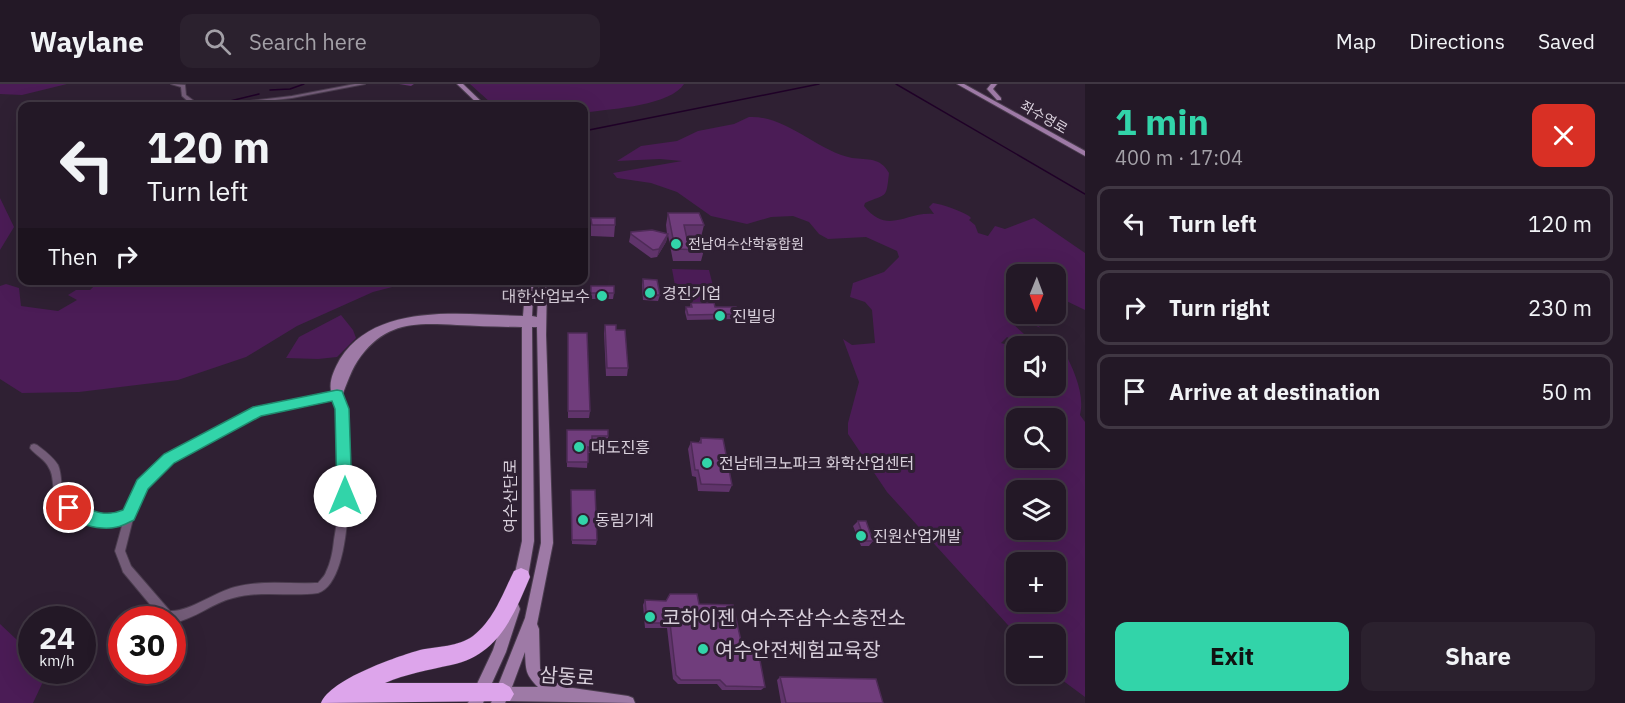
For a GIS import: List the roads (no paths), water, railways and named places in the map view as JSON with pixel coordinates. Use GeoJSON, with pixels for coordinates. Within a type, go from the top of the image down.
{"type":"FeatureCollection","features":[{"type":"Feature","properties":{"kind":"highway"},"geometry":{"type":"LineString","coordinates":[[332,703],[374,677],[423,660],[456,655],[481,643],[493,629],[521,577]]}},
{"type":"Feature","properties":{"kind":"highway"},"geometry":{"type":"LineString","coordinates":[[339,703],[385,694],[489,698]]}},
{"type":"Feature","properties":{"kind":"street"},"geometry":{"type":"LineString","coordinates":[[173,84],[183,86],[184,97],[192,102]]}},
{"type":"Feature","properties":{"kind":"street"},"geometry":{"type":"LineString","coordinates":[[251,102],[363,84]]}},
{"type":"Feature","properties":{"kind":"street"},"geometry":{"type":"LineString","coordinates":[[452,84],[470,102]]}},
{"type":"Feature","properties":{"kind":"street"},"geometry":{"type":"LineString","coordinates":[[460,84],[479,102]]}},
{"type":"Feature","properties":{"kind":"street","name":"좌수영로"},"geometry":{"type":"LineString","coordinates":[[969,84],[1085,147]]}},
{"type":"Feature","properties":{"kind":"street","name":"좌수영로"},"geometry":{"type":"LineString","coordinates":[[969,84],[1085,154]]}},
{"type":"Feature","properties":{"kind":"street"},"geometry":{"type":"LineString","coordinates":[[994,84],[990,89],[999,99]]}},
{"type":"Feature","properties":{"kind":"street","name":"여수산단로"},"geometry":{"type":"LineString","coordinates":[[489,698],[499,652],[521,577],[528,541],[527,322],[530,285]]}},
{"type":"Feature","properties":{"kind":"street"},"geometry":{"type":"LineString","coordinates":[[543,285],[547,543],[532,618],[533,672],[546,685],[572,695]]}},
{"type":"Feature","properties":{"kind":"street"},"geometry":{"type":"LineString","coordinates":[[337,395],[258,411],[169,458],[142,484],[129,515],[120,546],[123,562],[170,618],[183,616],[218,597],[241,590],[322,586],[329,580],[344,506],[342,409],[337,395],[344,371],[359,349],[379,333],[421,320],[542,322]]}},
{"type":"Feature","properties":{"kind":"street"},"geometry":{"type":"LineString","coordinates":[[34,448],[47,458],[55,469],[59,492],[64,502],[76,513],[106,521],[115,521],[129,515]]}},
{"type":"Feature","properties":{"kind":"street"},"geometry":{"type":"LineString","coordinates":[[489,698],[532,618]]}},
{"type":"Feature","properties":{"kind":"street","name":"삼동로"},"geometry":{"type":"LineString","coordinates":[[489,698],[572,695],[628,703]]}},
{"type":"Feature","properties":{"kind":"waterway"},"geometry":{"type":"LineString","coordinates":[[270,90],[290,89],[304,84]]}},
{"type":"Feature","properties":{"kind":"waterway"},"geometry":{"type":"LineString","coordinates":[[588,130],[819,84]]}},
{"type":"Feature","properties":{"kind":"waterway"},"geometry":{"type":"LineString","coordinates":[[896,84],[1085,194]]}},
{"type":"Feature","properties":{"kind":"waterway"},"geometry":{"type":"LineString","coordinates":[[230,101],[259,94]]}},
{"type":"Feature","properties":{"kind":"place","name":"전남여수산학융합원"},"geometry":{"type":"Point","coordinates":[676,244]}},
{"type":"Feature","properties":{"kind":"place","name":"경진기업"},"geometry":{"type":"Point","coordinates":[650,293]}},
{"type":"Feature","properties":{"kind":"place","name":"대한산업보수"},"geometry":{"type":"Point","coordinates":[602,296]}},
{"type":"Feature","properties":{"kind":"place","name":"진빌딩"},"geometry":{"type":"Point","coordinates":[720,316]}},
{"type":"Feature","properties":{"kind":"place","name":"대도진흥"},"geometry":{"type":"Point","coordinates":[579,447]}},
{"type":"Feature","properties":{"kind":"place","name":"전남테크노파크 화학산업센터"},"geometry":{"type":"Point","coordinates":[707,463]}},
{"type":"Feature","properties":{"kind":"place","name":"동림기계"},"geometry":{"type":"Point","coordinates":[583,520]}},
{"type":"Feature","properties":{"kind":"place","name":"진원산업개발"},"geometry":{"type":"Point","coordinates":[861,536]}},
{"type":"Feature","properties":{"kind":"place","name":"코하이젠 여수주삼수소충전소"},"geometry":{"type":"Point","coordinates":[650,617]}},
{"type":"Feature","properties":{"kind":"place","name":"여수안전체험교육장"},"geometry":{"type":"Point","coordinates":[703,649]}}]}
